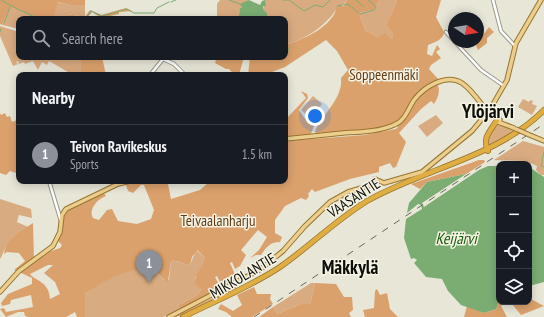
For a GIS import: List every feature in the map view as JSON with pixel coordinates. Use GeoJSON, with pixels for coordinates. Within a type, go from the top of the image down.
{"type":"FeatureCollection","features":[{"type":"Feature","properties":{"kind":"highway","name":"VAASANTIE"},"geometry":{"type":"LineString","coordinates":[[183,317],[271,273],[366,202],[400,184],[488,150],[522,129],[544,110]]}},
{"type":"Feature","properties":{"kind":"highway","name":"VAASANTIE"},"geometry":{"type":"LineString","coordinates":[[188,317],[273,275],[347,218],[379,198],[413,181],[488,150],[518,135],[544,114]]}},
{"type":"Feature","properties":{"kind":"highway"},"geometry":{"type":"LineString","coordinates":[[488,150],[488,135],[498,120]]}},
{"type":"Feature","properties":{"kind":"main road"},"geometry":{"type":"LineString","coordinates":[[487,111],[504,86],[510,72],[515,46],[541,0]]}},
{"type":"Feature","properties":{"kind":"main road"},"geometry":{"type":"LineString","coordinates":[[288,138],[375,130],[394,125],[403,119],[422,91],[434,84],[448,80],[456,81],[465,85],[487,111],[498,120],[544,141]]}},
{"type":"Feature","properties":{"kind":"main road","name":"MIKKOLANTIE"},"geometry":{"type":"LineString","coordinates":[[169,317],[266,265],[283,251],[316,215],[333,200],[351,191],[368,186],[375,180],[384,183],[421,173],[468,134],[480,122],[487,111]]}},
{"type":"Feature","properties":{"kind":"main road"},"geometry":{"type":"LineString","coordinates":[[0,292],[18,271],[34,262],[55,244],[60,232],[63,212],[70,207],[118,184]]}},
{"type":"Feature","properties":{"kind":"street"},"geometry":{"type":"LineString","coordinates":[[493,0],[501,31],[515,46]]}},
{"type":"Feature","properties":{"kind":"street"},"geometry":{"type":"LineString","coordinates":[[460,48],[484,72],[504,86]]}},
{"type":"Feature","properties":{"kind":"street"},"geometry":{"type":"LineString","coordinates":[[152,72],[161,60]]}},
{"type":"Feature","properties":{"kind":"street"},"geometry":{"type":"LineString","coordinates":[[166,60],[175,65],[182,72]]}},
{"type":"Feature","properties":{"kind":"street"},"geometry":{"type":"LineString","coordinates":[[49,184],[61,222]]}},
{"type":"Feature","properties":{"kind":"shaded area"},"geometry":{"type":"Polygon","coordinates":[[[220,0],[249,0],[241,5],[242,8],[239,12],[240,16],[217,16],[217,4],[220,0]]]}},
{"type":"Feature","properties":{"kind":"shaded area"},"geometry":{"type":"Polygon","coordinates":[[[265,0],[347,0],[344,4],[337,8],[326,22],[314,32],[288,44],[288,16],[267,16],[267,13],[263,9],[265,0]]]}},
{"type":"Feature","properties":{"kind":"shaded area"},"geometry":{"type":"Polygon","coordinates":[[[380,0],[397,0],[391,15],[393,37],[390,39],[378,37],[365,30],[359,13],[373,10],[380,0]]]}},
{"type":"Feature","properties":{"kind":"shaded area"},"geometry":{"type":"Polygon","coordinates":[[[57,2],[70,5],[85,5],[85,16],[68,14],[68,16],[54,16],[57,2]]]}},
{"type":"Feature","properties":{"kind":"shaded area"},"geometry":{"type":"Polygon","coordinates":[[[10,7],[45,16],[16,16],[16,28],[2,25],[10,7]]]}},
{"type":"Feature","properties":{"kind":"shaded area"},"geometry":{"type":"Polygon","coordinates":[[[0,26],[16,31],[16,60],[81,60],[81,72],[68,72],[49,61],[47,65],[42,62],[38,70],[33,61],[25,64],[24,62],[19,64],[18,61],[16,62],[18,64],[13,66],[0,36],[0,26]]]}},
{"type":"Feature","properties":{"kind":"shaded area"},"geometry":{"type":"Polygon","coordinates":[[[313,96],[322,104],[310,118],[301,110],[313,96]]]}},
{"type":"Feature","properties":{"kind":"shaded area"},"geometry":{"type":"Polygon","coordinates":[[[523,99],[529,102],[530,100],[533,101],[532,104],[537,106],[532,115],[518,107],[523,99]]]}},
{"type":"Feature","properties":{"kind":"shaded area"},"geometry":{"type":"Polygon","coordinates":[[[436,115],[443,123],[427,137],[418,126],[436,115]]]}},
{"type":"Feature","properties":{"kind":"shaded area"},"geometry":{"type":"Polygon","coordinates":[[[498,123],[517,132],[489,145],[488,136],[498,123]]]}},
{"type":"Feature","properties":{"kind":"shaded area"},"geometry":{"type":"Polygon","coordinates":[[[523,141],[544,147],[544,175],[541,175],[536,170],[537,166],[532,164],[532,161],[494,160],[523,141]]]}},
{"type":"Feature","properties":{"kind":"shaded area"},"geometry":{"type":"Polygon","coordinates":[[[0,199],[31,209],[32,218],[19,215],[17,222],[28,227],[13,238],[5,248],[0,259],[0,199]]]}},
{"type":"Feature","properties":{"kind":"shaded area"},"geometry":{"type":"Polygon","coordinates":[[[196,250],[205,258],[205,264],[195,278],[201,289],[195,297],[178,305],[180,310],[163,317],[85,317],[85,294],[111,277],[127,271],[141,270],[154,273],[164,280],[169,280],[171,261],[190,265],[196,250]]]}},
{"type":"Feature","properties":{"kind":"shaded area"},"geometry":{"type":"Polygon","coordinates":[[[311,283],[315,283],[310,304],[301,304],[277,314],[273,307],[311,283]]]}},
{"type":"Feature","properties":{"kind":"green space"},"geometry":{"type":"Polygon","coordinates":[[[0,0],[85,0],[85,5],[70,5],[58,2],[54,16],[36,16],[10,7],[2,25],[0,24],[0,0]]]}},
{"type":"Feature","properties":{"kind":"green space","name":"Soppeenmäki"},"geometry":{"type":"Polygon","coordinates":[[[347,0],[380,0],[373,10],[359,13],[365,30],[378,37],[385,33],[390,39],[393,37],[392,31],[387,25],[397,0],[441,0],[436,17],[444,32],[442,37],[428,45],[427,54],[432,56],[437,45],[440,49],[436,52],[441,58],[431,65],[429,69],[439,80],[425,86],[420,90],[401,118],[390,126],[318,135],[315,132],[316,129],[333,104],[339,92],[341,78],[348,70],[337,51],[326,40],[285,67],[272,72],[248,72],[250,60],[288,60],[288,44],[309,36],[317,31],[330,20],[335,13],[337,6],[344,6],[347,0]]]}},
{"type":"Feature","properties":{"kind":"green space"},"geometry":{"type":"Polygon","coordinates":[[[126,8],[132,11],[119,12],[119,14],[110,16],[98,16],[92,12],[89,16],[86,16],[90,10],[101,15],[126,8]]]}},
{"type":"Feature","properties":{"kind":"green space"},"geometry":{"type":"Polygon","coordinates":[[[68,14],[79,16],[68,16],[68,14]]]}},
{"type":"Feature","properties":{"kind":"green space"},"geometry":{"type":"Polygon","coordinates":[[[489,27],[494,32],[487,38],[487,43],[484,45],[484,34],[489,27]]]}},
{"type":"Feature","properties":{"kind":"green space"},"geometry":{"type":"Polygon","coordinates":[[[81,60],[103,60],[105,72],[81,72],[81,60]]]}},
{"type":"Feature","properties":{"kind":"green space"},"geometry":{"type":"Polygon","coordinates":[[[216,60],[243,60],[240,72],[232,72],[229,69],[215,63],[216,60]]]}},
{"type":"Feature","properties":{"kind":"green space","name":"Teivaalanharju"},"geometry":{"type":"Polygon","coordinates":[[[437,84],[439,89],[437,99],[434,104],[431,101],[421,109],[399,133],[406,142],[396,167],[393,168],[390,163],[379,167],[379,172],[350,179],[315,192],[312,189],[306,200],[301,198],[285,206],[275,220],[275,233],[282,237],[280,242],[270,244],[261,255],[256,255],[250,258],[259,250],[267,237],[258,230],[241,250],[246,255],[240,266],[235,269],[232,262],[230,263],[237,279],[222,287],[217,276],[215,277],[221,288],[180,310],[178,305],[195,297],[201,289],[195,284],[195,280],[205,258],[197,250],[192,257],[190,265],[171,261],[168,282],[156,273],[147,270],[137,270],[119,275],[101,284],[85,294],[85,317],[77,317],[75,312],[66,317],[28,317],[25,316],[24,312],[18,312],[6,317],[0,309],[4,308],[6,312],[33,307],[31,295],[11,300],[10,304],[2,306],[1,303],[8,294],[32,284],[32,278],[19,272],[51,251],[60,248],[62,245],[58,241],[63,217],[65,213],[80,203],[103,192],[106,196],[94,205],[92,212],[93,218],[99,220],[107,210],[112,209],[118,221],[137,224],[151,219],[154,210],[144,185],[141,185],[133,193],[128,191],[126,184],[168,184],[171,199],[200,190],[207,184],[288,184],[288,141],[365,135],[396,129],[405,119],[418,97],[423,92],[437,84]],[[48,265],[30,274],[45,285],[50,299],[60,294],[55,282],[44,273],[53,265],[48,265]]]}},
{"type":"Feature","properties":{"kind":"green space"},"geometry":{"type":"Polygon","coordinates":[[[301,91],[307,94],[308,98],[299,110],[308,123],[324,110],[315,123],[311,134],[288,137],[288,117],[306,98],[301,91]]]}},
{"type":"Feature","properties":{"kind":"green space"},"geometry":{"type":"Polygon","coordinates":[[[0,113],[1,115],[5,113],[7,117],[10,116],[12,122],[16,120],[16,173],[10,171],[6,175],[0,173],[0,113]]]}},
{"type":"Feature","properties":{"kind":"green space"},"geometry":{"type":"Polygon","coordinates":[[[479,160],[484,160],[485,162],[466,174],[427,182],[420,189],[411,184],[479,160]]]}},
{"type":"Feature","properties":{"kind":"green space"},"geometry":{"type":"Polygon","coordinates":[[[33,223],[34,260],[16,271],[14,270],[25,261],[19,253],[7,252],[4,254],[5,248],[11,239],[33,223]]]}},
{"type":"Feature","properties":{"kind":"green space"},"geometry":{"type":"Polygon","coordinates":[[[315,283],[336,284],[344,297],[352,297],[353,310],[349,313],[351,317],[259,317],[273,307],[277,314],[301,304],[310,304],[315,283]]]}},
{"type":"Feature","properties":{"kind":"green space"},"geometry":{"type":"Polygon","coordinates":[[[235,285],[238,289],[181,316],[173,317],[217,296],[235,285]]]}},
{"type":"Feature","properties":{"kind":"green space"},"geometry":{"type":"Polygon","coordinates":[[[254,287],[257,294],[271,294],[270,299],[273,304],[252,317],[232,317],[226,312],[218,309],[221,304],[233,311],[242,305],[237,295],[254,287]]]}},
{"type":"Feature","properties":{"kind":"green space"},"geometry":{"type":"Polygon","coordinates":[[[377,289],[380,295],[387,293],[390,309],[398,317],[365,317],[363,310],[374,308],[375,291],[377,289]]]}},
{"type":"Feature","properties":{"kind":"green space"},"geometry":{"type":"Polygon","coordinates":[[[532,300],[544,306],[521,315],[513,305],[532,305],[532,300]]]}},
{"type":"Feature","properties":{"kind":"green space"},"geometry":{"type":"Polygon","coordinates":[[[498,305],[502,305],[507,317],[464,317],[467,306],[484,313],[496,309],[498,305]]]}},
{"type":"Feature","properties":{"kind":"water"},"geometry":{"type":"Polygon","coordinates":[[[249,0],[260,5],[262,1],[265,0],[266,6],[263,6],[263,9],[267,13],[267,16],[240,16],[240,8],[242,8],[240,4],[249,0]]]}},
{"type":"Feature","properties":{"kind":"water","name":"Keijärvi"},"geometry":{"type":"Polygon","coordinates":[[[488,166],[496,166],[496,305],[498,305],[496,309],[484,313],[461,305],[448,291],[442,279],[426,277],[414,263],[417,260],[414,258],[411,259],[404,238],[406,219],[422,209],[421,205],[418,204],[407,213],[409,203],[427,182],[466,174],[422,203],[424,207],[479,170],[488,166]]]}},
{"type":"Feature","properties":{"kind":"water"},"geometry":{"type":"Polygon","coordinates":[[[532,169],[544,177],[544,282],[532,285],[532,169]]]}},
{"type":"Feature","properties":{"kind":"waterway"},"geometry":{"type":"LineString","coordinates":[[1,0],[21,11]]}},
{"type":"Feature","properties":{"kind":"waterway"},"geometry":{"type":"LineString","coordinates":[[171,2],[176,0]]}},
{"type":"Feature","properties":{"kind":"waterway"},"geometry":{"type":"LineString","coordinates":[[229,0],[240,4]]}},
{"type":"Feature","properties":{"kind":"waterway"},"geometry":{"type":"LineString","coordinates":[[283,0],[288,0]]}},
{"type":"Feature","properties":{"kind":"waterway"},"geometry":{"type":"LineString","coordinates":[[289,0],[304,11],[315,5],[323,7],[330,0]]}},
{"type":"Feature","properties":{"kind":"waterway"},"geometry":{"type":"LineString","coordinates":[[356,0],[364,7]]}},
{"type":"Feature","properties":{"kind":"waterway"},"geometry":{"type":"LineString","coordinates":[[337,6],[348,4],[360,14],[374,10],[376,7],[368,0]]}},
{"type":"Feature","properties":{"kind":"waterway"},"geometry":{"type":"LineString","coordinates":[[102,16],[127,9],[134,13],[154,13],[157,8],[169,2]]}},
{"type":"Feature","properties":{"kind":"waterway"},"geometry":{"type":"LineString","coordinates":[[4,23],[10,7]]}},
{"type":"Feature","properties":{"kind":"waterway"},"geometry":{"type":"LineString","coordinates":[[22,11],[33,16]]}},
{"type":"Feature","properties":{"kind":"waterway"},"geometry":{"type":"LineString","coordinates":[[87,16],[91,11],[102,16]]}},
{"type":"Feature","properties":{"kind":"waterway"},"geometry":{"type":"LineString","coordinates":[[542,159],[544,152]]}},
{"type":"Feature","properties":{"kind":"waterway"},"geometry":{"type":"LineString","coordinates":[[542,162],[541,166],[544,167]]}},
{"type":"Feature","properties":{"kind":"railway"},"geometry":{"type":"LineString","coordinates":[[254,317],[544,124]]}},
{"type":"Feature","properties":{"kind":"place","name":"Teivon Ravikeskus"},"geometry":{"type":"Point","coordinates":[149,283]}},
{"type":"Feature","properties":{"kind":"district","name":"Ylöjärvi"},"geometry":{"type":"Point","coordinates":[488,111]}},
{"type":"Feature","properties":{"kind":"district","name":"Mäkkylä"},"geometry":{"type":"Point","coordinates":[350,267]}}]}
